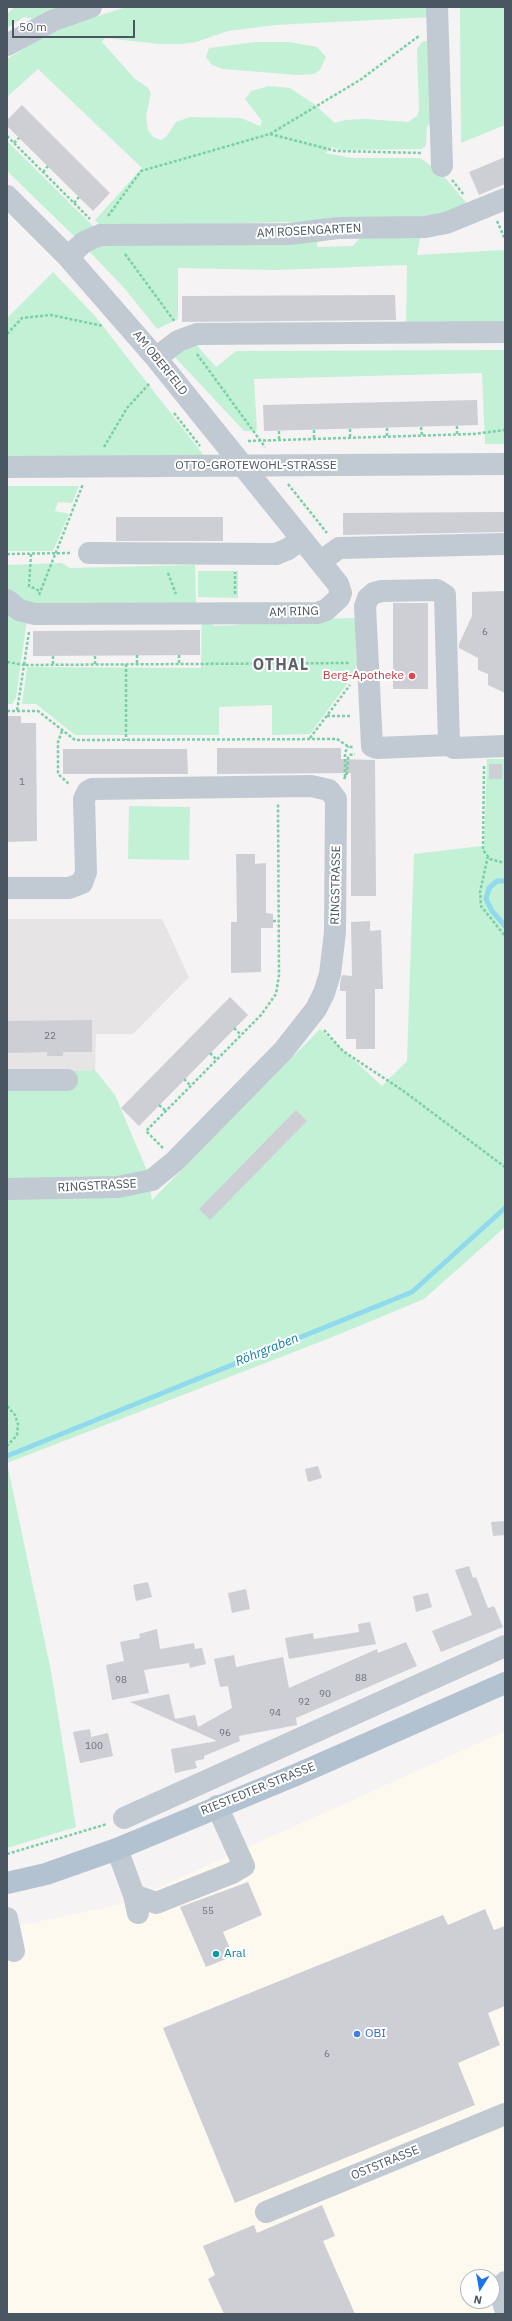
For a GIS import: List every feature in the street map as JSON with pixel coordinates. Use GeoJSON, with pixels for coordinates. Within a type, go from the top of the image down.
{"type":"FeatureCollection","features":[{"type":"Feature","properties":{"kind":"main road","name":"RIESTEDTER STRASSE"},"geometry":{"type":"LineString","coordinates":[[7,1883],[46,1874],[117,1850],[505,1683]]}},
{"type":"Feature","properties":{"kind":"street"},"geometry":{"type":"LineString","coordinates":[[7,45],[52,21],[91,7]]}},
{"type":"Feature","properties":{"kind":"street"},"geometry":{"type":"LineString","coordinates":[[438,13],[442,166]]}},
{"type":"Feature","properties":{"kind":"street","name":"AM OBERFELD"},"geometry":{"type":"LineString","coordinates":[[7,196],[68,257],[156,358],[302,539]]}},
{"type":"Feature","properties":{"kind":"street","name":"AM ROSENGARTEN"},"geometry":{"type":"LineString","coordinates":[[68,257],[84,242],[100,235],[289,234],[338,228],[412,228],[446,223],[505,199]]}},
{"type":"Feature","properties":{"kind":"street"},"geometry":{"type":"LineString","coordinates":[[156,358],[178,341],[197,334],[505,332]]}},
{"type":"Feature","properties":{"kind":"street","name":"OTTO-GROTEWOHL-STRASSE"},"geometry":{"type":"LineString","coordinates":[[7,467],[505,464]]}},
{"type":"Feature","properties":{"kind":"street"},"geometry":{"type":"LineString","coordinates":[[89,553],[276,554],[288,549],[302,539]]}},
{"type":"Feature","properties":{"kind":"street","name":"AM RING"},"geometry":{"type":"LineString","coordinates":[[7,600],[19,610],[31,614],[320,613],[338,600],[341,593],[340,586],[302,539]]}},
{"type":"Feature","properties":{"kind":"street"},"geometry":{"type":"LineString","coordinates":[[320,562],[341,548],[505,544]]}},
{"type":"Feature","properties":{"kind":"street"},"geometry":{"type":"LineString","coordinates":[[449,745],[446,598],[443,592],[437,590],[382,591],[371,595],[365,606],[367,669],[370,716],[376,746],[449,745],[454,748],[505,746]]}},
{"type":"Feature","properties":{"kind":"street"},"geometry":{"type":"LineString","coordinates":[[7,888],[69,888],[82,883],[86,869],[85,797],[92,789],[318,787],[328,790],[339,786]]}},
{"type":"Feature","properties":{"kind":"street","name":"RINGSTRASSE"},"geometry":{"type":"LineString","coordinates":[[7,1189],[118,1187],[152,1180],[176,1161],[268,1067],[310,1018],[321,999],[327,984],[335,941],[337,804],[339,786]]}},
{"type":"Feature","properties":{"kind":"street"},"geometry":{"type":"LineString","coordinates":[[7,1080],[67,1080]]}},
{"type":"Feature","properties":{"kind":"street"},"geometry":{"type":"LineString","coordinates":[[124,1818],[505,1646]]}},
{"type":"Feature","properties":{"kind":"street"},"geometry":{"type":"LineString","coordinates":[[260,1757],[270,1785]]}},
{"type":"Feature","properties":{"kind":"street"},"geometry":{"type":"LineString","coordinates":[[117,1850],[136,1904],[156,1903],[232,1874],[244,1866],[217,1806]]}},
{"type":"Feature","properties":{"kind":"street"},"geometry":{"type":"LineString","coordinates":[[7,1918],[14,1951]]}},
{"type":"Feature","properties":{"kind":"street","name":"OSTSTRASSE"},"geometry":{"type":"LineString","coordinates":[[266,2212],[505,2114]]}},
{"type":"Feature","properties":{"kind":"street"},"geometry":{"type":"LineString","coordinates":[[505,2282],[500,2291],[505,2309]]}},
{"type":"Feature","properties":{"kind":"path"},"geometry":{"type":"LineString","coordinates":[[107,217],[142,171],[270,134],[364,77],[427,30],[438,13]]}},
{"type":"Feature","properties":{"kind":"path"},"geometry":{"type":"LineString","coordinates":[[270,134],[336,151],[418,152],[425,154],[442,166],[477,211]]}},
{"type":"Feature","properties":{"kind":"path"},"geometry":{"type":"LineString","coordinates":[[14,143],[19,138]]}},
{"type":"Feature","properties":{"kind":"path"},"geometry":{"type":"LineString","coordinates":[[43,172],[48,166]]}},
{"type":"Feature","properties":{"kind":"path"},"geometry":{"type":"LineString","coordinates":[[74,203],[79,197]]}},
{"type":"Feature","properties":{"kind":"path"},"geometry":{"type":"LineString","coordinates":[[7,334],[23,318],[52,315],[101,326]]}},
{"type":"Feature","properties":{"kind":"path"},"geometry":{"type":"LineString","coordinates":[[7,327],[11,329]]}},
{"type":"Feature","properties":{"kind":"path"},"geometry":{"type":"LineString","coordinates":[[112,447],[103,447],[127,408],[150,383]]}},
{"type":"Feature","properties":{"kind":"path"},"geometry":{"type":"LineString","coordinates":[[457,426],[458,434]]}},
{"type":"Feature","properties":{"kind":"path"},"geometry":{"type":"LineString","coordinates":[[421,427],[422,435]]}},
{"type":"Feature","properties":{"kind":"path"},"geometry":{"type":"LineString","coordinates":[[387,428],[387,436]]}},
{"type":"Feature","properties":{"kind":"path"},"geometry":{"type":"LineString","coordinates":[[350,429],[350,437]]}},
{"type":"Feature","properties":{"kind":"path"},"geometry":{"type":"LineString","coordinates":[[314,430],[314,438]]}},
{"type":"Feature","properties":{"kind":"path"},"geometry":{"type":"LineString","coordinates":[[197,447],[279,439],[458,434],[505,430]]}},
{"type":"Feature","properties":{"kind":"path"},"geometry":{"type":"LineString","coordinates":[[279,431],[279,439]]}},
{"type":"Feature","properties":{"kind":"path"},"geometry":{"type":"LineString","coordinates":[[17,711],[31,614],[88,473],[88,467]]}},
{"type":"Feature","properties":{"kind":"path"},"geometry":{"type":"LineString","coordinates":[[7,554],[89,553]]}},
{"type":"Feature","properties":{"kind":"path"},"geometry":{"type":"LineString","coordinates":[[31,554],[29,586],[40,592]]}},
{"type":"Feature","properties":{"kind":"path"},"geometry":{"type":"LineString","coordinates":[[167,554],[168,573],[181,614]]}},
{"type":"Feature","properties":{"kind":"path"},"geometry":{"type":"LineString","coordinates":[[229,594],[236,594],[235,554]]}},
{"type":"Feature","properties":{"kind":"path"},"geometry":{"type":"LineString","coordinates":[[137,655],[137,664]]}},
{"type":"Feature","properties":{"kind":"path"},"geometry":{"type":"LineString","coordinates":[[179,655],[179,664]]}},
{"type":"Feature","properties":{"kind":"path"},"geometry":{"type":"LineString","coordinates":[[53,656],[53,665]]}},
{"type":"Feature","properties":{"kind":"path"},"geometry":{"type":"LineString","coordinates":[[94,656],[95,664]]}},
{"type":"Feature","properties":{"kind":"path"},"geometry":{"type":"LineString","coordinates":[[7,662],[24,665],[273,665],[367,669]]}},
{"type":"Feature","properties":{"kind":"path"},"geometry":{"type":"LineString","coordinates":[[126,664],[126,740]]}},
{"type":"Feature","properties":{"kind":"path"},"geometry":{"type":"LineString","coordinates":[[309,739],[355,678],[367,669]]}},
{"type":"Feature","properties":{"kind":"path"},"geometry":{"type":"LineString","coordinates":[[7,711],[38,711],[75,740],[339,739],[348,746],[376,746],[379,751],[350,755],[348,758],[347,774],[339,786]]}},
{"type":"Feature","properties":{"kind":"path"},"geometry":{"type":"LineString","coordinates":[[327,716],[370,716]]}},
{"type":"Feature","properties":{"kind":"path"},"geometry":{"type":"LineString","coordinates":[[62,730],[58,742],[58,774],[85,797]]}},
{"type":"Feature","properties":{"kind":"path"},"geometry":{"type":"LineString","coordinates":[[339,786],[345,753],[348,746]]}},
{"type":"Feature","properties":{"kind":"path"},"geometry":{"type":"LineString","coordinates":[[478,746],[479,756],[484,761],[483,850],[488,856],[505,863]]}},
{"type":"Feature","properties":{"kind":"path"},"geometry":{"type":"LineString","coordinates":[[146,1131],[241,1035],[268,1006],[276,994],[279,975],[278,787]]}},
{"type":"Feature","properties":{"kind":"path"},"geometry":{"type":"LineString","coordinates":[[488,856],[480,892],[481,906],[505,936]]}},
{"type":"Feature","properties":{"kind":"path"},"geometry":{"type":"LineString","coordinates":[[273,921],[279,921]]}},
{"type":"Feature","properties":{"kind":"path"},"geometry":{"type":"LineString","coordinates":[[310,1018],[343,1051],[402,1090],[505,1167]]}},
{"type":"Feature","properties":{"kind":"path"},"geometry":{"type":"LineString","coordinates":[[234,1028],[241,1035]]}},
{"type":"Feature","properties":{"kind":"path"},"geometry":{"type":"LineString","coordinates":[[210,1053],[217,1060]]}},
{"type":"Feature","properties":{"kind":"path"},"geometry":{"type":"LineString","coordinates":[[184,1079],[191,1086]]}},
{"type":"Feature","properties":{"kind":"path"},"geometry":{"type":"LineString","coordinates":[[159,1105],[166,1111]]}},
{"type":"Feature","properties":{"kind":"path"},"geometry":{"type":"LineString","coordinates":[[7,1406],[18,1424],[17,1435],[7,1446]]}},
{"type":"Feature","properties":{"kind":"path"},"geometry":{"type":"LineString","coordinates":[[7,1854],[78,1834],[124,1818]]}},
{"type":"Feature","properties":{"kind":"shaded area"},"geometry":{"type":"Polygon","coordinates":[[[7,919],[162,919],[189,977],[133,1034],[96,1034],[95,1070],[73,1071],[7,1088],[7,919]]]}},
{"type":"Feature","properties":{"kind":"shaded area"},"geometry":{"type":"Polygon","coordinates":[[[505,1731],[505,2314],[7,2314],[7,1928],[122,1904],[505,1731]]]}},
{"type":"Feature","properties":{"kind":"green space"},"geometry":{"type":"Polygon","coordinates":[[[15,7],[65,7],[33,19],[24,17],[7,28],[7,14],[15,7]]]}},
{"type":"Feature","properties":{"kind":"green space"},"geometry":{"type":"Polygon","coordinates":[[[126,7],[432,7],[433,17],[275,25],[228,31],[196,42],[182,44],[160,44],[105,38],[102,42],[134,78],[148,88],[151,93],[146,116],[148,130],[153,137],[161,140],[166,137],[176,122],[190,117],[241,118],[260,126],[262,121],[245,99],[251,91],[269,86],[290,88],[314,104],[335,123],[345,120],[366,119],[408,122],[417,116],[419,110],[417,49],[422,42],[435,39],[430,125],[427,126],[426,146],[421,149],[341,150],[332,147],[325,153],[352,158],[420,158],[441,173],[470,207],[436,219],[101,226],[95,220],[142,168],[38,69],[7,97],[7,59],[45,36],[77,23],[126,7]]]}},
{"type":"Feature","properties":{"kind":"green space"},"geometry":{"type":"Polygon","coordinates":[[[460,7],[505,7],[505,125],[461,143],[460,7]]]}},
{"type":"Feature","properties":{"kind":"green space"},"geometry":{"type":"Polygon","coordinates":[[[255,42],[289,42],[317,47],[326,57],[320,70],[314,74],[298,75],[223,69],[212,65],[206,57],[209,48],[255,42]]]}},
{"type":"Feature","properties":{"kind":"green space"},"geometry":{"type":"Polygon","coordinates":[[[7,141],[95,228],[77,239],[7,171],[7,141]]]}},
{"type":"Feature","properties":{"kind":"green space"},"geometry":{"type":"Polygon","coordinates":[[[421,233],[417,255],[504,250],[505,324],[406,324],[407,265],[276,270],[178,268],[178,319],[157,329],[125,289],[87,249],[91,245],[318,236],[317,247],[353,246],[363,234],[421,233]]]}},
{"type":"Feature","properties":{"kind":"green space"},"geometry":{"type":"Polygon","coordinates":[[[53,272],[95,316],[205,457],[7,459],[7,318],[53,272]]]}},
{"type":"Feature","properties":{"kind":"green space"},"geometry":{"type":"Polygon","coordinates":[[[192,340],[216,367],[236,351],[505,350],[505,444],[485,444],[482,373],[254,379],[257,431],[244,431],[173,355],[192,340]]]}},
{"type":"Feature","properties":{"kind":"green space"},"geometry":{"type":"Polygon","coordinates":[[[7,486],[79,486],[72,503],[58,502],[55,511],[69,514],[53,551],[7,551],[7,486]]]}},
{"type":"Feature","properties":{"kind":"green space"},"geometry":{"type":"Polygon","coordinates":[[[62,563],[70,568],[195,565],[196,608],[24,605],[7,590],[7,565],[62,563]]]}},
{"type":"Feature","properties":{"kind":"green space"},"geometry":{"type":"Polygon","coordinates":[[[198,571],[238,571],[238,598],[198,597],[198,571]]]}},
{"type":"Feature","properties":{"kind":"green space"},"geometry":{"type":"Polygon","coordinates":[[[7,606],[27,620],[16,698],[12,704],[7,704],[7,606]]]}},
{"type":"Feature","properties":{"kind":"green space"},"geometry":{"type":"Polygon","coordinates":[[[356,618],[357,665],[353,676],[310,734],[272,735],[272,705],[219,707],[219,735],[75,735],[36,704],[22,704],[27,667],[201,668],[202,620],[212,620],[213,626],[239,625],[239,620],[356,618]]]}},
{"type":"Feature","properties":{"kind":"green space"},"geometry":{"type":"Polygon","coordinates":[[[487,759],[505,759],[505,1227],[424,1299],[330,1338],[7,1463],[7,1088],[73,1071],[95,1070],[115,1095],[148,1173],[152,1200],[320,1029],[382,1086],[407,1061],[414,854],[481,846],[484,848],[487,759]]]}},
{"type":"Feature","properties":{"kind":"green space"},"geometry":{"type":"Polygon","coordinates":[[[129,806],[190,807],[189,860],[128,859],[129,806]]]}},
{"type":"Feature","properties":{"kind":"green space"},"geometry":{"type":"Polygon","coordinates":[[[7,1463],[51,1671],[76,1827],[7,1848],[7,1463]]]}},
{"type":"Feature","properties":{"kind":"building"},"geometry":{"type":"Polygon","coordinates":[[[22,105],[110,193],[93,211],[7,126],[7,120],[22,105]]]}},
{"type":"Feature","properties":{"kind":"building"},"geometry":{"type":"Polygon","coordinates":[[[505,157],[505,184],[479,195],[469,172],[505,157]]]}},
{"type":"Feature","properties":{"kind":"building"},"geometry":{"type":"Polygon","coordinates":[[[395,295],[396,320],[182,322],[182,296],[395,295]]]}},
{"type":"Feature","properties":{"kind":"building"},"geometry":{"type":"Polygon","coordinates":[[[477,400],[478,425],[264,431],[263,405],[477,400]]]}},
{"type":"Feature","properties":{"kind":"building"},"geometry":{"type":"Polygon","coordinates":[[[505,512],[505,532],[343,535],[343,513],[505,512]]]}},
{"type":"Feature","properties":{"kind":"building"},"geometry":{"type":"Polygon","coordinates":[[[116,517],[223,517],[223,541],[116,541],[116,517]]]}},
{"type":"Feature","properties":{"kind":"building"},"geometry":{"type":"Polygon","coordinates":[[[505,591],[505,693],[488,685],[488,674],[478,670],[478,658],[459,648],[459,644],[472,616],[472,592],[505,591]]]}},
{"type":"Feature","properties":{"kind":"building"},"geometry":{"type":"Polygon","coordinates":[[[393,603],[428,603],[428,689],[393,689],[393,603]]]}},
{"type":"Feature","properties":{"kind":"building"},"geometry":{"type":"Polygon","coordinates":[[[200,630],[200,655],[33,656],[33,631],[200,630]]]}},
{"type":"Feature","properties":{"kind":"building"},"geometry":{"type":"Polygon","coordinates":[[[7,716],[21,716],[21,723],[36,723],[37,841],[7,842],[7,716]]]}},
{"type":"Feature","properties":{"kind":"building"},"geometry":{"type":"Polygon","coordinates":[[[217,748],[341,748],[341,759],[375,760],[376,896],[351,896],[351,773],[217,774],[217,748]]]}},
{"type":"Feature","properties":{"kind":"building"},"geometry":{"type":"Polygon","coordinates":[[[63,749],[187,749],[188,774],[63,774],[63,749]]]}},
{"type":"Feature","properties":{"kind":"building"},"geometry":{"type":"Polygon","coordinates":[[[489,764],[502,764],[502,779],[489,779],[489,764]]]}},
{"type":"Feature","properties":{"kind":"building"},"geometry":{"type":"Polygon","coordinates":[[[236,854],[255,854],[255,864],[266,863],[266,913],[273,914],[273,928],[261,928],[261,972],[231,973],[231,922],[237,922],[236,854]]]}},
{"type":"Feature","properties":{"kind":"building"},"geometry":{"type":"Polygon","coordinates":[[[370,921],[370,931],[381,930],[383,989],[375,989],[375,1049],[356,1049],[356,1039],[346,1039],[346,991],[340,991],[340,983],[342,975],[352,976],[351,922],[370,921]]]}},
{"type":"Feature","properties":{"kind":"building"},"geometry":{"type":"Polygon","coordinates":[[[230,997],[248,1015],[139,1126],[121,1108],[230,997]]]}},
{"type":"Feature","properties":{"kind":"building"},"geometry":{"type":"Polygon","coordinates":[[[92,1020],[92,1052],[63,1052],[63,1056],[47,1056],[47,1052],[7,1053],[7,1021],[92,1020]]]}},
{"type":"Feature","properties":{"kind":"building"},"geometry":{"type":"Polygon","coordinates":[[[296,1110],[307,1121],[210,1220],[199,1209],[296,1110]]]}},
{"type":"Feature","properties":{"kind":"building"},"geometry":{"type":"Polygon","coordinates":[[[318,1466],[322,1478],[308,1482],[305,1469],[318,1466]]]}},
{"type":"Feature","properties":{"kind":"building"},"geometry":{"type":"Polygon","coordinates":[[[505,1521],[505,1535],[493,1536],[491,1522],[505,1521]]]}},
{"type":"Feature","properties":{"kind":"building"},"geometry":{"type":"Polygon","coordinates":[[[469,1566],[473,1578],[476,1577],[488,1608],[494,1606],[503,1627],[441,1652],[432,1631],[472,1615],[455,1570],[469,1566]]]}},
{"type":"Feature","properties":{"kind":"building"},"geometry":{"type":"Polygon","coordinates":[[[148,1582],[152,1597],[136,1601],[133,1585],[148,1582]]]}},
{"type":"Feature","properties":{"kind":"building"},"geometry":{"type":"Polygon","coordinates":[[[246,1589],[250,1609],[232,1613],[228,1593],[246,1589]]]}},
{"type":"Feature","properties":{"kind":"building"},"geometry":{"type":"Polygon","coordinates":[[[428,1593],[432,1607],[416,1612],[413,1596],[428,1593]]]}},
{"type":"Feature","properties":{"kind":"building"},"geometry":{"type":"Polygon","coordinates":[[[370,1622],[376,1644],[289,1659],[285,1638],[313,1633],[314,1639],[359,1632],[358,1624],[370,1622]]]}},
{"type":"Feature","properties":{"kind":"building"},"geometry":{"type":"Polygon","coordinates":[[[157,1629],[160,1649],[194,1643],[195,1649],[202,1648],[206,1664],[190,1668],[189,1663],[144,1670],[149,1693],[112,1700],[106,1665],[124,1661],[120,1642],[140,1638],[139,1634],[157,1629]]]}},
{"type":"Feature","properties":{"kind":"building"},"geometry":{"type":"Polygon","coordinates":[[[406,1642],[417,1666],[296,1718],[297,1725],[239,1736],[240,1741],[204,1756],[204,1759],[195,1761],[197,1768],[175,1773],[171,1749],[217,1741],[130,1702],[169,1694],[175,1719],[195,1715],[198,1727],[232,1708],[228,1686],[220,1687],[214,1659],[234,1655],[236,1667],[283,1657],[289,1688],[377,1649],[378,1653],[406,1642]]]}},
{"type":"Feature","properties":{"kind":"building"},"geometry":{"type":"Polygon","coordinates":[[[90,1729],[91,1737],[108,1733],[113,1756],[80,1763],[73,1732],[90,1729]]]}},
{"type":"Feature","properties":{"kind":"building"},"geometry":{"type":"Polygon","coordinates":[[[248,1882],[262,1915],[223,1932],[233,1956],[206,1967],[180,1907],[248,1882]]]}},
{"type":"Feature","properties":{"kind":"building"},"geometry":{"type":"Polygon","coordinates":[[[485,1909],[494,1930],[505,1926],[505,2006],[488,2013],[500,2045],[458,2063],[475,2105],[235,2203],[163,2028],[443,1915],[448,1925],[485,1909]]]}},
{"type":"Feature","properties":{"kind":"building"},"geometry":{"type":"Polygon","coordinates":[[[322,2205],[335,2236],[323,2241],[355,2314],[224,2314],[208,2279],[215,2275],[203,2246],[254,2225],[257,2233],[322,2205]]]}},
{"type":"Feature","properties":{"kind":"waterway","name":"Röhrgraben"},"geometry":{"type":"LineString","coordinates":[[505,881],[497,881],[489,888],[486,899],[492,911],[505,926]]}},
{"type":"Feature","properties":{"kind":"waterway","name":"Röhrgraben"},"geometry":{"type":"LineString","coordinates":[[7,1456],[412,1292],[505,1208]]}},
{"type":"Feature","properties":{"kind":"place","name":"Berg-Apotheke"},"geometry":{"type":"Point","coordinates":[412,676]}},
{"type":"Feature","properties":{"kind":"place","name":"Aral"},"geometry":{"type":"Point","coordinates":[216,1954]}},
{"type":"Feature","properties":{"kind":"place","name":"OBI"},"geometry":{"type":"Point","coordinates":[357,2034]}},
{"type":"Feature","properties":{"kind":"district","name":"OTHAL"},"geometry":{"type":"Point","coordinates":[281,665]}}]}
